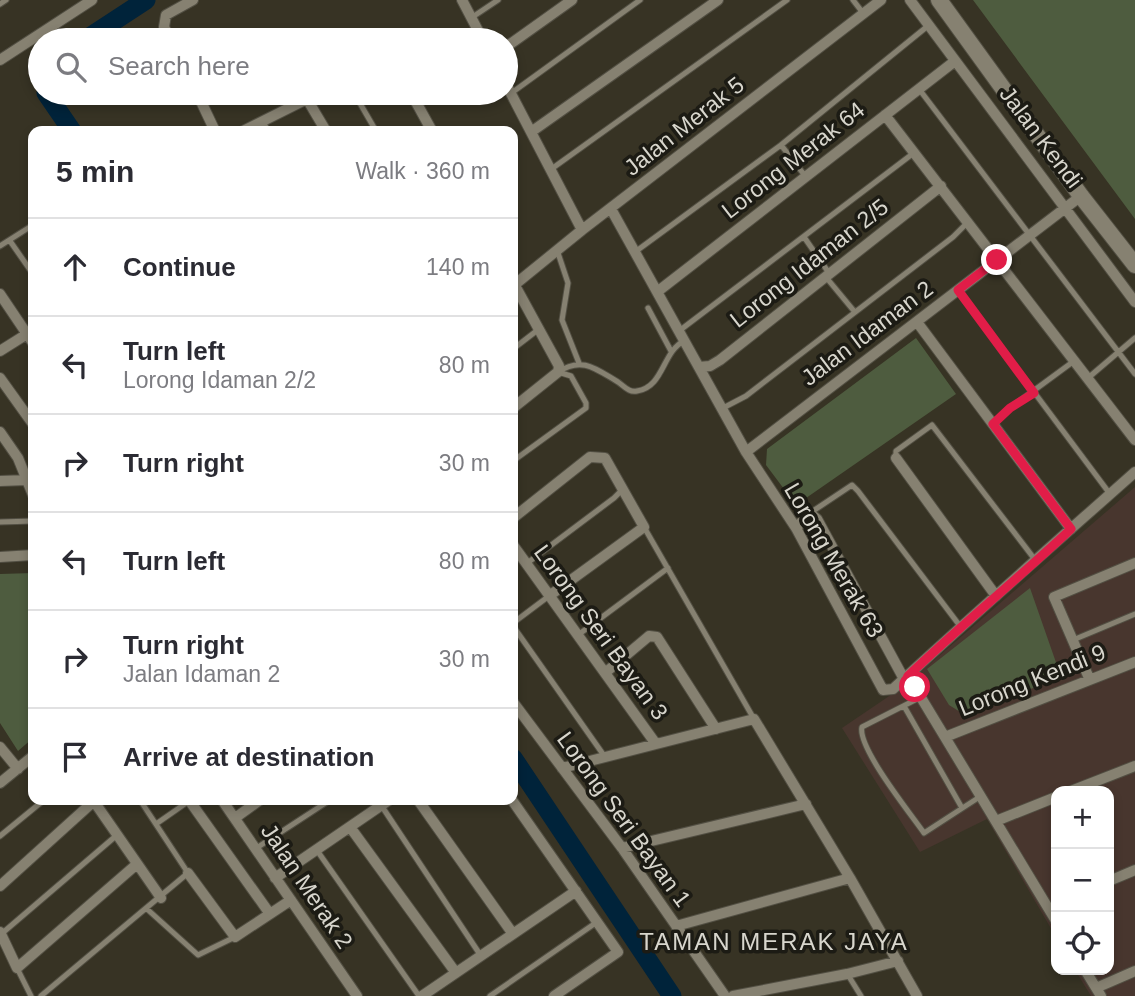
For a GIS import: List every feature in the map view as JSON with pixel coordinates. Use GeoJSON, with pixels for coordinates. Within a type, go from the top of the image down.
{"type":"FeatureCollection","features":[{"type":"Feature","properties":{"kind":"street"},"geometry":{"type":"LineString","coordinates":[[49,28],[92,0]]}},
{"type":"Feature","properties":{"kind":"street"},"geometry":{"type":"LineString","coordinates":[[165,28],[166,15],[193,0]]}},
{"type":"Feature","properties":{"kind":"street"},"geometry":{"type":"LineString","coordinates":[[461,0],[476,28]]}},
{"type":"Feature","properties":{"kind":"street"},"geometry":{"type":"LineString","coordinates":[[518,38],[572,0]]}},
{"type":"Feature","properties":{"kind":"street"},"geometry":{"type":"LineString","coordinates":[[531,132],[718,0]]}},
{"type":"Feature","properties":{"kind":"street","name":"Jalan Merak 5"},"geometry":{"type":"LineString","coordinates":[[518,280],[881,0]]}},
{"type":"Feature","properties":{"kind":"street","name":"Jalan Kendi"},"geometry":{"type":"LineString","coordinates":[[910,0],[1135,302]]}},
{"type":"Feature","properties":{"kind":"street","name":"Jalan Kendi"},"geometry":{"type":"LineString","coordinates":[[939,0],[1081,196],[1135,265]]}},
{"type":"Feature","properties":{"kind":"street"},"geometry":{"type":"LineString","coordinates":[[0,60],[28,42]]}},
{"type":"Feature","properties":{"kind":"street","name":"Lorong Merak 64"},"geometry":{"type":"LineString","coordinates":[[657,292],[955,61]]}},
{"type":"Feature","properties":{"kind":"street"},"geometry":{"type":"LineString","coordinates":[[203,105],[213,126]]}},
{"type":"Feature","properties":{"kind":"street"},"geometry":{"type":"LineString","coordinates":[[267,126],[298,105]]}},
{"type":"Feature","properties":{"kind":"street"},"geometry":{"type":"LineString","coordinates":[[311,105],[323,126]]}},
{"type":"Feature","properties":{"kind":"street"},"geometry":{"type":"LineString","coordinates":[[418,105],[429,126]]}},
{"type":"Feature","properties":{"kind":"street"},"geometry":{"type":"LineString","coordinates":[[517,105],[582,230]]}},
{"type":"Feature","properties":{"kind":"street"},"geometry":{"type":"LineString","coordinates":[[885,116],[1135,440]]}},
{"type":"Feature","properties":{"kind":"street","name":"Lorong Idaman 2/5"},"geometry":{"type":"LineString","coordinates":[[699,368],[720,360],[941,186]]}},
{"type":"Feature","properties":{"kind":"street","name":"Jalan Idaman 2"},"geometry":{"type":"LineString","coordinates":[[746,453],[1081,196]]}},
{"type":"Feature","properties":{"kind":"street","name":"Lorong Merak 63"},"geometry":{"type":"LineString","coordinates":[[611,209],[746,453],[796,528],[883,690],[894,689],[906,677]]}},
{"type":"Feature","properties":{"kind":"street"},"geometry":{"type":"LineString","coordinates":[[518,293],[558,360],[558,372],[518,404]]}},
{"type":"Feature","properties":{"kind":"street"},"geometry":{"type":"LineString","coordinates":[[0,294],[28,335]]}},
{"type":"Feature","properties":{"kind":"street"},"geometry":{"type":"LineString","coordinates":[[917,322],[1071,529]]}},
{"type":"Feature","properties":{"kind":"street"},"geometry":{"type":"LineString","coordinates":[[0,351],[28,339]]}},
{"type":"Feature","properties":{"kind":"street"},"geometry":{"type":"LineString","coordinates":[[0,378],[28,417]]}},
{"type":"Feature","properties":{"kind":"street"},"geometry":{"type":"LineString","coordinates":[[0,432],[18,458],[27,480],[0,481]]}},
{"type":"Feature","properties":{"kind":"street"},"geometry":{"type":"LineString","coordinates":[[518,514],[590,457],[596,456],[605,458],[644,527],[549,596]]}},
{"type":"Feature","properties":{"kind":"street"},"geometry":{"type":"LineString","coordinates":[[896,458],[996,596]]}},
{"type":"Feature","properties":{"kind":"street"},"geometry":{"type":"LineString","coordinates":[[906,677],[1135,472]]}},
{"type":"Feature","properties":{"kind":"street"},"geometry":{"type":"LineString","coordinates":[[796,528],[810,513],[817,519],[906,677],[1051,904]]}},
{"type":"Feature","properties":{"kind":"street","name":"Lorong Seri Bayan 3"},"geometry":{"type":"LineString","coordinates":[[518,552],[656,744]]}},
{"type":"Feature","properties":{"kind":"street"},"geometry":{"type":"LineString","coordinates":[[0,557],[28,555]]}},
{"type":"Feature","properties":{"kind":"street"},"geometry":{"type":"LineString","coordinates":[[1089,678],[1054,597],[1135,563]]}},
{"type":"Feature","properties":{"kind":"street"},"geometry":{"type":"LineString","coordinates":[[605,673],[649,636],[657,637],[716,729]]}},
{"type":"Feature","properties":{"kind":"street","name":"Lorong Kendi 9"},"geometry":{"type":"LineString","coordinates":[[945,737],[1135,662]]}},
{"type":"Feature","properties":{"kind":"street","name":"Lorong Seri Bayan 1"},"geometry":{"type":"LineString","coordinates":[[518,709],[622,848],[725,996]]}},
{"type":"Feature","properties":{"kind":"street"},"geometry":{"type":"LineString","coordinates":[[562,768],[754,719],[850,878],[917,996]]}},
{"type":"Feature","properties":{"kind":"street"},"geometry":{"type":"LineString","coordinates":[[0,747],[18,769]]}},
{"type":"Feature","properties":{"kind":"street"},"geometry":{"type":"LineString","coordinates":[[0,783],[28,760]]}},
{"type":"Feature","properties":{"kind":"street"},"geometry":{"type":"LineString","coordinates":[[1084,786],[1135,766]]}},
{"type":"Feature","properties":{"kind":"street"},"geometry":{"type":"LineString","coordinates":[[996,821],[1051,799]]}},
{"type":"Feature","properties":{"kind":"street"},"geometry":{"type":"LineString","coordinates":[[622,848],[806,804]]}},
{"type":"Feature","properties":{"kind":"street"},"geometry":{"type":"LineString","coordinates":[[0,886],[89,805]]}},
{"type":"Feature","properties":{"kind":"street"},"geometry":{"type":"LineString","coordinates":[[96,805],[161,898]]}},
{"type":"Feature","properties":{"kind":"street"},"geometry":{"type":"LineString","coordinates":[[193,805],[270,914]]}},
{"type":"Feature","properties":{"kind":"street","name":"Jalan Merak 2"},"geometry":{"type":"LineString","coordinates":[[226,805],[357,996]]}},
{"type":"Feature","properties":{"kind":"street"},"geometry":{"type":"LineString","coordinates":[[235,818],[253,805]]}},
{"type":"Feature","properties":{"kind":"street"},"geometry":{"type":"LineString","coordinates":[[275,878],[381,805]]}},
{"type":"Feature","properties":{"kind":"street"},"geometry":{"type":"LineString","coordinates":[[422,805],[513,934]]}},
{"type":"Feature","properties":{"kind":"street"},"geometry":{"type":"LineString","coordinates":[[516,805],[618,952],[554,996]]}},
{"type":"Feature","properties":{"kind":"street"},"geometry":{"type":"LineString","coordinates":[[349,827],[456,973]]}},
{"type":"Feature","properties":{"kind":"street"},"geometry":{"type":"LineString","coordinates":[[0,934],[17,968],[137,864]]}},
{"type":"Feature","properties":{"kind":"street"},"geometry":{"type":"LineString","coordinates":[[1114,879],[1135,870]]}},
{"type":"Feature","properties":{"kind":"street"},"geometry":{"type":"LineString","coordinates":[[188,873],[235,937],[291,900]]}},
{"type":"Feature","properties":{"kind":"street"},"geometry":{"type":"LineString","coordinates":[[676,926],[850,878]]}},
{"type":"Feature","properties":{"kind":"street"},"geometry":{"type":"LineString","coordinates":[[421,996],[576,891]]}},
{"type":"Feature","properties":{"kind":"street"},"geometry":{"type":"LineString","coordinates":[[733,996],[773,992],[898,961]]}},
{"type":"Feature","properties":{"kind":"street"},"geometry":{"type":"LineString","coordinates":[[1089,975],[1099,992],[1135,971]]}},
{"type":"Feature","properties":{"kind":"lane"},"geometry":{"type":"LineString","coordinates":[[0,4],[6,0]]}},
{"type":"Feature","properties":{"kind":"lane"},"geometry":{"type":"LineString","coordinates":[[471,18],[498,0]]}},
{"type":"Feature","properties":{"kind":"lane"},"geometry":{"type":"LineString","coordinates":[[518,82],[640,0]]}},
{"type":"Feature","properties":{"kind":"lane"},"geometry":{"type":"LineString","coordinates":[[550,170],[787,0]]}},
{"type":"Feature","properties":{"kind":"lane"},"geometry":{"type":"LineString","coordinates":[[853,0],[863,13]]}},
{"type":"Feature","properties":{"kind":"lane"},"geometry":{"type":"LineString","coordinates":[[635,252],[781,145],[929,25]]}},
{"type":"Feature","properties":{"kind":"lane"},"geometry":{"type":"LineString","coordinates":[[919,89],[1135,374]]}},
{"type":"Feature","properties":{"kind":"lane"},"geometry":{"type":"LineString","coordinates":[[361,105],[373,126]]}},
{"type":"Feature","properties":{"kind":"lane"},"geometry":{"type":"LineString","coordinates":[[781,145],[806,177]]}},
{"type":"Feature","properties":{"kind":"lane"},"geometry":{"type":"LineString","coordinates":[[558,372],[579,363],[588,364],[628,390],[637,391],[656,382],[671,351],[682,336],[915,152]]}},
{"type":"Feature","properties":{"kind":"lane"},"geometry":{"type":"LineString","coordinates":[[722,408],[746,396],[953,237],[968,222]]}},
{"type":"Feature","properties":{"kind":"lane"},"geometry":{"type":"LineString","coordinates":[[0,246],[28,228]]}},
{"type":"Feature","properties":{"kind":"lane"},"geometry":{"type":"LineString","coordinates":[[804,237],[827,275],[854,311]]}},
{"type":"Feature","properties":{"kind":"lane"},"geometry":{"type":"LineString","coordinates":[[10,241],[28,267]]}},
{"type":"Feature","properties":{"kind":"lane"},"geometry":{"type":"LineString","coordinates":[[557,250],[568,283],[562,320],[579,363]]}},
{"type":"Feature","properties":{"kind":"lane"},"geometry":{"type":"LineString","coordinates":[[958,290],[1110,494]]}},
{"type":"Feature","properties":{"kind":"lane"},"geometry":{"type":"LineString","coordinates":[[648,308],[671,351]]}},
{"type":"Feature","properties":{"kind":"lane"},"geometry":{"type":"LineString","coordinates":[[518,345],[539,329]]}},
{"type":"Feature","properties":{"kind":"lane"},"geometry":{"type":"LineString","coordinates":[[1088,378],[1135,338]]}},
{"type":"Feature","properties":{"kind":"lane"},"geometry":{"type":"LineString","coordinates":[[993,424],[1010,408],[1034,393],[1074,361]]}},
{"type":"Feature","properties":{"kind":"lane"},"geometry":{"type":"LineString","coordinates":[[518,456],[586,408],[586,403],[571,376],[558,372]]}},
{"type":"Feature","properties":{"kind":"lane"},"geometry":{"type":"LineString","coordinates":[[896,458],[896,451],[932,425],[1037,562]]}},
{"type":"Feature","properties":{"kind":"lane"},"geometry":{"type":"LineString","coordinates":[[810,513],[852,485],[961,626]]}},
{"type":"Feature","properties":{"kind":"lane"},"geometry":{"type":"LineString","coordinates":[[526,564],[623,489]]}},
{"type":"Feature","properties":{"kind":"lane"},"geometry":{"type":"LineString","coordinates":[[0,522],[28,521]]}},
{"type":"Feature","properties":{"kind":"lane"},"geometry":{"type":"LineString","coordinates":[[644,527],[754,719]]}},
{"type":"Feature","properties":{"kind":"lane"},"geometry":{"type":"LineString","coordinates":[[577,635],[668,568]]}},
{"type":"Feature","properties":{"kind":"lane"},"geometry":{"type":"LineString","coordinates":[[518,620],[549,596]]}},
{"type":"Feature","properties":{"kind":"lane"},"geometry":{"type":"LineString","coordinates":[[1072,640],[1135,614]]}},
{"type":"Feature","properties":{"kind":"lane"},"geometry":{"type":"LineString","coordinates":[[518,631],[605,757]]}},
{"type":"Feature","properties":{"kind":"lane"},"geometry":{"type":"LineString","coordinates":[[921,697],[862,727],[862,740],[924,832],[981,796]]}},
{"type":"Feature","properties":{"kind":"lane"},"geometry":{"type":"LineString","coordinates":[[904,706],[962,807]]}},
{"type":"Feature","properties":{"kind":"lane"},"geometry":{"type":"LineString","coordinates":[[0,836],[38,805]]}},
{"type":"Feature","properties":{"kind":"lane"},"geometry":{"type":"LineString","coordinates":[[41,996],[188,873],[143,805]]}},
{"type":"Feature","properties":{"kind":"lane"},"geometry":{"type":"LineString","coordinates":[[156,824],[182,805]]}},
{"type":"Feature","properties":{"kind":"lane"},"geometry":{"type":"LineString","coordinates":[[255,849],[322,805]]}},
{"type":"Feature","properties":{"kind":"lane"},"geometry":{"type":"LineString","coordinates":[[387,805],[481,956]]}},
{"type":"Feature","properties":{"kind":"lane"},"geometry":{"type":"LineString","coordinates":[[0,934],[117,835]]}},
{"type":"Feature","properties":{"kind":"lane"},"geometry":{"type":"LineString","coordinates":[[316,849],[421,996]]}},
{"type":"Feature","properties":{"kind":"lane"},"geometry":{"type":"LineString","coordinates":[[147,909],[198,955],[235,937]]}},
{"type":"Feature","properties":{"kind":"lane"},"geometry":{"type":"LineString","coordinates":[[490,996],[597,922]]}},
{"type":"Feature","properties":{"kind":"lane"},"geometry":{"type":"LineString","coordinates":[[17,968],[31,996]]}},
{"type":"Feature","properties":{"kind":"lane"},"geometry":{"type":"LineString","coordinates":[[847,974],[861,996]]}},
{"type":"Feature","properties":{"kind":"shaded area"},"geometry":{"type":"Polygon","coordinates":[[[1135,487],[1135,996],[1091,996],[1078,975],[1114,975],[1114,786],[1051,786],[1051,928],[987,819],[920,852],[842,728],[904,686],[1135,487]]]}},
{"type":"Feature","properties":{"kind":"green space"},"geometry":{"type":"Polygon","coordinates":[[[973,0],[1135,0],[1135,219],[973,0]]]}},
{"type":"Feature","properties":{"kind":"green space"},"geometry":{"type":"Polygon","coordinates":[[[916,338],[956,394],[796,505],[766,465],[767,449],[916,338]]]}},
{"type":"Feature","properties":{"kind":"green space"},"geometry":{"type":"Polygon","coordinates":[[[28,573],[28,742],[18,751],[0,723],[0,574],[28,573]]]}},
{"type":"Feature","properties":{"kind":"green space"},"geometry":{"type":"Polygon","coordinates":[[[1030,588],[1059,671],[1046,683],[965,715],[949,705],[927,669],[1030,588]]]}},
{"type":"Feature","properties":{"kind":"waterway"},"geometry":{"type":"LineString","coordinates":[[103,28],[146,0]]}},
{"type":"Feature","properties":{"kind":"waterway"},"geometry":{"type":"LineString","coordinates":[[54,105],[69,126]]}},
{"type":"Feature","properties":{"kind":"waterway"},"geometry":{"type":"LineString","coordinates":[[518,765],[672,996]]}},
{"type":"Feature","properties":{"kind":"district","name":"TAMAN MERAK JAYA"},"geometry":{"type":"Point","coordinates":[774,942]}},
{"type":"Feature","properties":{"kind":"route"},"geometry":{"type":"LineString","coordinates":[[915,687],[908,676],[1071,529],[993,424],[1010,408],[1034,393],[958,290],[997,260]]}}]}
